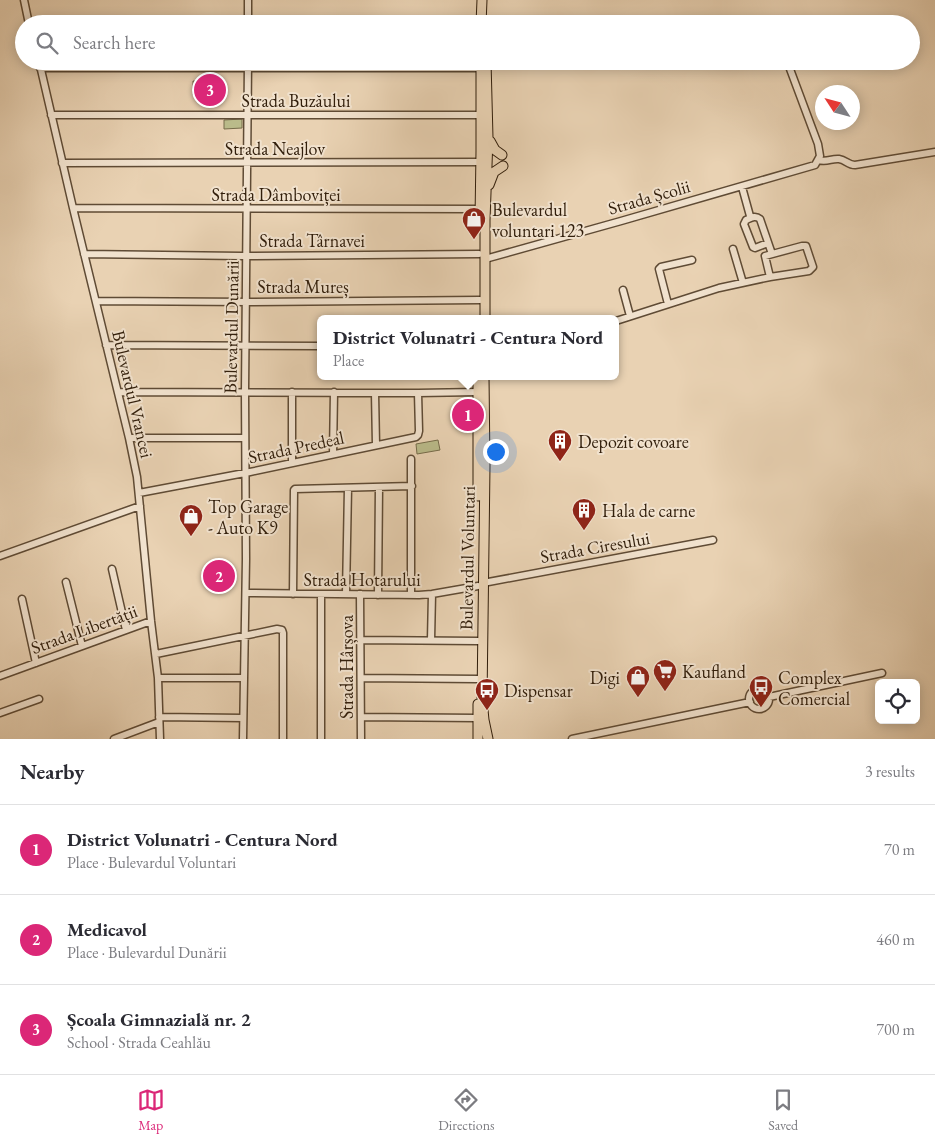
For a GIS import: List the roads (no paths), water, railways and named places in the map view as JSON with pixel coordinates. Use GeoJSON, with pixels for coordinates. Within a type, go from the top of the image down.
{"type":"FeatureCollection","features":[{"type":"Feature","properties":{"kind":"highway"},"geometry":{"type":"LineString","coordinates":[[482,0],[483,15]]}},
{"type":"Feature","properties":{"kind":"highway"},"geometry":{"type":"LineString","coordinates":[[484,15],[487,0]]}},
{"type":"Feature","properties":{"kind":"highway"},"geometry":{"type":"LineString","coordinates":[[480,315],[487,190],[481,115],[482,70]]}},
{"type":"Feature","properties":{"kind":"highway"},"geometry":{"type":"LineString","coordinates":[[482,70],[488,138],[480,208],[485,315]]}},
{"type":"Feature","properties":{"kind":"highway"},"geometry":{"type":"LineString","coordinates":[[488,138],[495,150],[502,155]]}},
{"type":"Feature","properties":{"kind":"highway"},"geometry":{"type":"LineString","coordinates":[[487,190],[494,172],[503,166]]}},
{"type":"Feature","properties":{"kind":"highway","name":"Bulevardul Voluntari"},"geometry":{"type":"LineString","coordinates":[[478,380],[482,700],[488,739]]}},
{"type":"Feature","properties":{"kind":"highway","name":"Bulevardul Voluntari"},"geometry":{"type":"LineString","coordinates":[[478,739],[478,640],[485,466],[484,380]]}},
{"type":"Feature","properties":{"kind":"street"},"geometry":{"type":"LineString","coordinates":[[24,0],[27,15]]}},
{"type":"Feature","properties":{"kind":"street"},"geometry":{"type":"LineString","coordinates":[[248,0],[248,15]]}},
{"type":"Feature","properties":{"kind":"street","name":"Bulevardul Vrancei"},"geometry":{"type":"LineString","coordinates":[[41,70],[137,477],[156,654],[160,739]]}},
{"type":"Feature","properties":{"kind":"street","name":"Bulevardul Dunării"},"geometry":{"type":"LineString","coordinates":[[243,739],[246,593],[245,392],[248,70]]}},
{"type":"Feature","properties":{"kind":"street"},"geometry":{"type":"LineString","coordinates":[[790,70],[818,144],[819,160]]}},
{"type":"Feature","properties":{"kind":"street","name":"Strada Buzăului"},"geometry":{"type":"LineString","coordinates":[[51,115],[481,115]]}},
{"type":"Feature","properties":{"kind":"street","name":"Strada Școlii"},"geometry":{"type":"LineString","coordinates":[[482,256],[621,221],[742,187],[808,168],[815,165],[819,160],[823,162],[839,159],[848,164],[855,165],[935,152]]}},
{"type":"Feature","properties":{"kind":"street","name":"Strada Neajlov"},"geometry":{"type":"LineString","coordinates":[[62,163],[484,162]]}},
{"type":"Feature","properties":{"kind":"street"},"geometry":{"type":"LineString","coordinates":[[742,187],[750,216]]}},
{"type":"Feature","properties":{"kind":"street","name":"Strada Dâmboviței"},"geometry":{"type":"LineString","coordinates":[[73,208],[480,208]]}},
{"type":"Feature","properties":{"kind":"street"},"geometry":{"type":"LineString","coordinates":[[768,243],[753,247],[744,224],[746,220],[754,217],[760,219],[772,254]]}},
{"type":"Feature","properties":{"kind":"street"},"geometry":{"type":"LineString","coordinates":[[619,319],[719,288],[811,270],[813,267],[807,247],[805,245],[765,256],[770,277]]}},
{"type":"Feature","properties":{"kind":"street"},"geometry":{"type":"LineString","coordinates":[[733,250],[743,283]]}},
{"type":"Feature","properties":{"kind":"street","name":"Strada Târnavei"},"geometry":{"type":"LineString","coordinates":[[84,254],[482,256]]}},
{"type":"Feature","properties":{"kind":"street"},"geometry":{"type":"LineString","coordinates":[[668,304],[659,269],[692,260]]}},
{"type":"Feature","properties":{"kind":"street"},"geometry":{"type":"LineString","coordinates":[[623,290],[630,316]]}},
{"type":"Feature","properties":{"kind":"street","name":"Strada Mureș"},"geometry":{"type":"LineString","coordinates":[[96,301],[480,300]]}},
{"type":"Feature","properties":{"kind":"street"},"geometry":{"type":"LineString","coordinates":[[106,345],[317,346]]}},
{"type":"Feature","properties":{"kind":"street"},"geometry":{"type":"LineString","coordinates":[[118,392],[478,392]]}},
{"type":"Feature","properties":{"kind":"street"},"geometry":{"type":"LineString","coordinates":[[292,392],[292,463]]}},
{"type":"Feature","properties":{"kind":"street"},"geometry":{"type":"LineString","coordinates":[[333,454],[334,392]]}},
{"type":"Feature","properties":{"kind":"street"},"geometry":{"type":"LineString","coordinates":[[375,393],[376,445]]}},
{"type":"Feature","properties":{"kind":"street","name":"Strada Predeal"},"geometry":{"type":"LineString","coordinates":[[139,494],[416,437],[418,435],[418,393]]}},
{"type":"Feature","properties":{"kind":"street"},"geometry":{"type":"LineString","coordinates":[[129,438],[245,438]]}},
{"type":"Feature","properties":{"kind":"street"},"geometry":{"type":"LineString","coordinates":[[411,595],[412,458]]}},
{"type":"Feature","properties":{"kind":"street"},"geometry":{"type":"LineString","coordinates":[[293,594],[295,489],[412,486]]}},
{"type":"Feature","properties":{"kind":"street"},"geometry":{"type":"LineString","coordinates":[[378,595],[379,487]]}},
{"type":"Feature","properties":{"kind":"street"},"geometry":{"type":"LineString","coordinates":[[346,594],[348,488]]}},
{"type":"Feature","properties":{"kind":"street"},"geometry":{"type":"LineString","coordinates":[[0,556],[140,506]]}},
{"type":"Feature","properties":{"kind":"street","name":"Strada Ciresului"},"geometry":{"type":"LineString","coordinates":[[480,584],[713,540]]}},
{"type":"Feature","properties":{"kind":"street"},"geometry":{"type":"LineString","coordinates":[[112,568],[126,630]]}},
{"type":"Feature","properties":{"kind":"street"},"geometry":{"type":"LineString","coordinates":[[66,582],[82,646]]}},
{"type":"Feature","properties":{"kind":"street","name":"Strada Hotarului"},"geometry":{"type":"LineString","coordinates":[[246,593],[411,595],[432,594],[480,584]]}},
{"type":"Feature","properties":{"kind":"street"},"geometry":{"type":"LineString","coordinates":[[321,594],[321,739]]}},
{"type":"Feature","properties":{"kind":"street","name":"Strada Hârșova"},"geometry":{"type":"LineString","coordinates":[[360,594],[361,739]]}},
{"type":"Feature","properties":{"kind":"street"},"geometry":{"type":"LineString","coordinates":[[432,594],[432,640]]}},
{"type":"Feature","properties":{"kind":"street"},"geometry":{"type":"LineString","coordinates":[[22,599],[36,663]]}},
{"type":"Feature","properties":{"kind":"street","name":"Strada Libertății"},"geometry":{"type":"LineString","coordinates":[[0,676],[151,621]]}},
{"type":"Feature","properties":{"kind":"street"},"geometry":{"type":"LineString","coordinates":[[156,654],[277,628],[282,630],[283,739]]}},
{"type":"Feature","properties":{"kind":"street"},"geometry":{"type":"LineString","coordinates":[[361,640],[478,640]]}},
{"type":"Feature","properties":{"kind":"street"},"geometry":{"type":"LineString","coordinates":[[769,698],[882,673]]}},
{"type":"Feature","properties":{"kind":"street"},"geometry":{"type":"LineString","coordinates":[[158,678],[243,678]]}},
{"type":"Feature","properties":{"kind":"street"},"geometry":{"type":"LineString","coordinates":[[361,678],[478,679]]}},
{"type":"Feature","properties":{"kind":"street"},"geometry":{"type":"LineString","coordinates":[[757,690],[765,691],[769,698],[766,706],[759,709],[750,702],[750,696],[757,690]]}},
{"type":"Feature","properties":{"kind":"street"},"geometry":{"type":"LineString","coordinates":[[0,713],[39,699]]}},
{"type":"Feature","properties":{"kind":"street"},"geometry":{"type":"LineString","coordinates":[[572,739],[750,702]]}},
{"type":"Feature","properties":{"kind":"street"},"geometry":{"type":"LineString","coordinates":[[361,717],[478,718]]}},
{"type":"Feature","properties":{"kind":"street"},"geometry":{"type":"LineString","coordinates":[[114,739],[159,720],[243,718]]}},
{"type":"Feature","properties":{"kind":"place","name":"Școala Gimnazială nr. 2"},"geometry":{"type":"Point","coordinates":[210,90]}},
{"type":"Feature","properties":{"kind":"place","name":"Bulevardul voluntari 123"},"geometry":{"type":"Point","coordinates":[474,240]}},
{"type":"Feature","properties":{"kind":"place","name":"District Volunatri - Centura Nord"},"geometry":{"type":"Point","coordinates":[468,415]}},
{"type":"Feature","properties":{"kind":"place","name":"Depozit covoare"},"geometry":{"type":"Point","coordinates":[560,462]}},
{"type":"Feature","properties":{"kind":"place","name":"Hala de carne"},"geometry":{"type":"Point","coordinates":[584,531]}},
{"type":"Feature","properties":{"kind":"place","name":"Top Garage - Auto K9"},"geometry":{"type":"Point","coordinates":[191,537]}},
{"type":"Feature","properties":{"kind":"place","name":"Medicavol"},"geometry":{"type":"Point","coordinates":[219,576]}},
{"type":"Feature","properties":{"kind":"place","name":"Kaufland"},"geometry":{"type":"Point","coordinates":[665,692]}},
{"type":"Feature","properties":{"kind":"place","name":"Digi"},"geometry":{"type":"Point","coordinates":[638,698]}},
{"type":"Feature","properties":{"kind":"place","name":"Complex Comercial"},"geometry":{"type":"Point","coordinates":[761,708]}},
{"type":"Feature","properties":{"kind":"place","name":"Dispensar"},"geometry":{"type":"Point","coordinates":[487,711]}}]}
